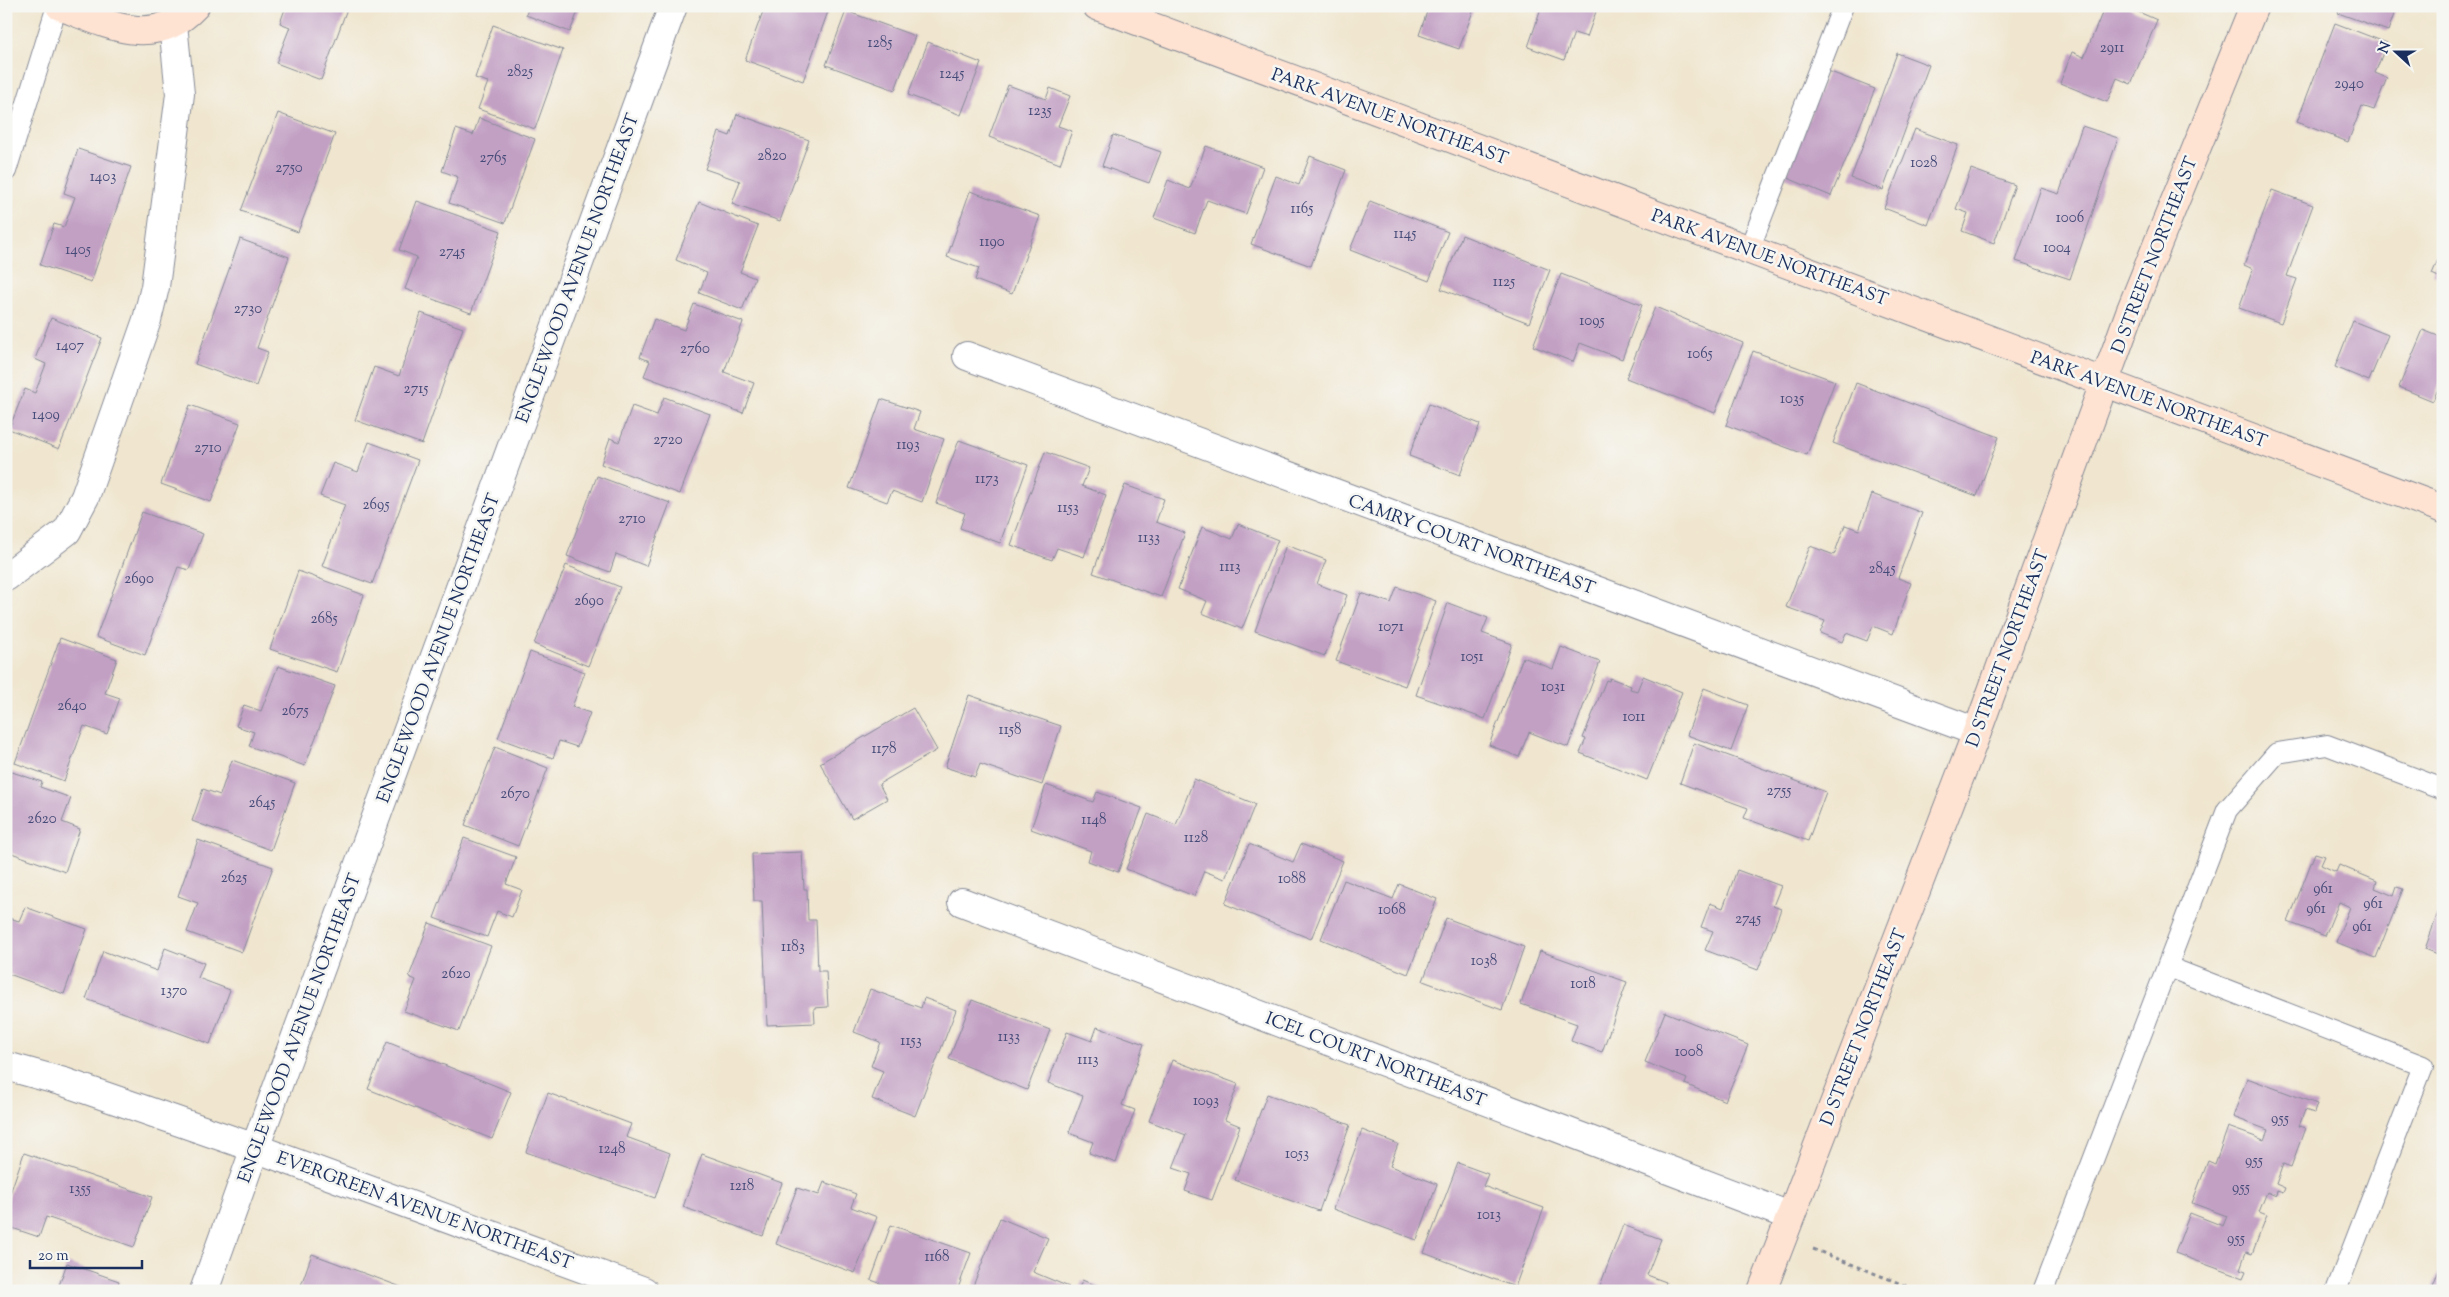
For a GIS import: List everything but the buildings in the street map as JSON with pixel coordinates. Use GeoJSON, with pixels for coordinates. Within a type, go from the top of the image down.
{"type":"FeatureCollection","features":[{"type":"Feature","properties":{"kind":"street"},"geometry":{"type":"LineString","coordinates":[[59,6],[117,28],[138,31],[157,30],[173,24],[195,6]]}},
{"type":"Feature","properties":{"kind":"street","name":"ENGLEWOOD AVENUE NORTHEAST"},"geometry":{"type":"LineString","coordinates":[[204,1291],[674,6]]}},
{"type":"Feature","properties":{"kind":"street","name":"D STREET NORTHEAST"},"geometry":{"type":"LineString","coordinates":[[1762,1291],[1977,732],[2130,312],[2254,6]]}},
{"type":"Feature","properties":{"kind":"street","name":"PARK AVENUE NORTHEAST"},"geometry":{"type":"LineString","coordinates":[[1109,8],[1749,250],[2443,509]]}},
{"type":"Feature","properties":{"kind":"street"},"geometry":{"type":"LineString","coordinates":[[6,577],[67,531],[76,516],[85,497],[147,320],[156,287],[180,94],[173,24]]}},
{"type":"Feature","properties":{"kind":"street","name":"CAMRY COURT NORTHEAST"},"geometry":{"type":"LineString","coordinates":[[967,356],[1977,732]]}},
{"type":"Feature","properties":{"kind":"street","name":"ICEL COURT NORTHEAST"},"geometry":{"type":"LineString","coordinates":[[962,902],[1786,1227]]}},
{"type":"Feature","properties":{"kind":"street","name":"EVERGREEN AVENUE NORTHEAST"},"geometry":{"type":"LineString","coordinates":[[6,1066],[64,1082],[255,1148],[644,1291]]}},
{"type":"Feature","properties":{"kind":"lane"},"geometry":{"type":"LineString","coordinates":[[6,171],[59,6]]}},
{"type":"Feature","properties":{"kind":"lane"},"geometry":{"type":"LineString","coordinates":[[1749,250],[1843,6]]}},
{"type":"Feature","properties":{"kind":"lane"},"geometry":{"type":"LineString","coordinates":[[2043,1291],[2227,810],[2277,753],[2326,745],[2443,789]]}},
{"type":"Feature","properties":{"kind":"lane"},"geometry":{"type":"LineString","coordinates":[[2168,967],[2423,1066],[2336,1291]]}},
{"type":"Feature","properties":{"kind":"path"},"geometry":{"type":"LineString","coordinates":[[1786,1227],[1919,1291]]}}]}
